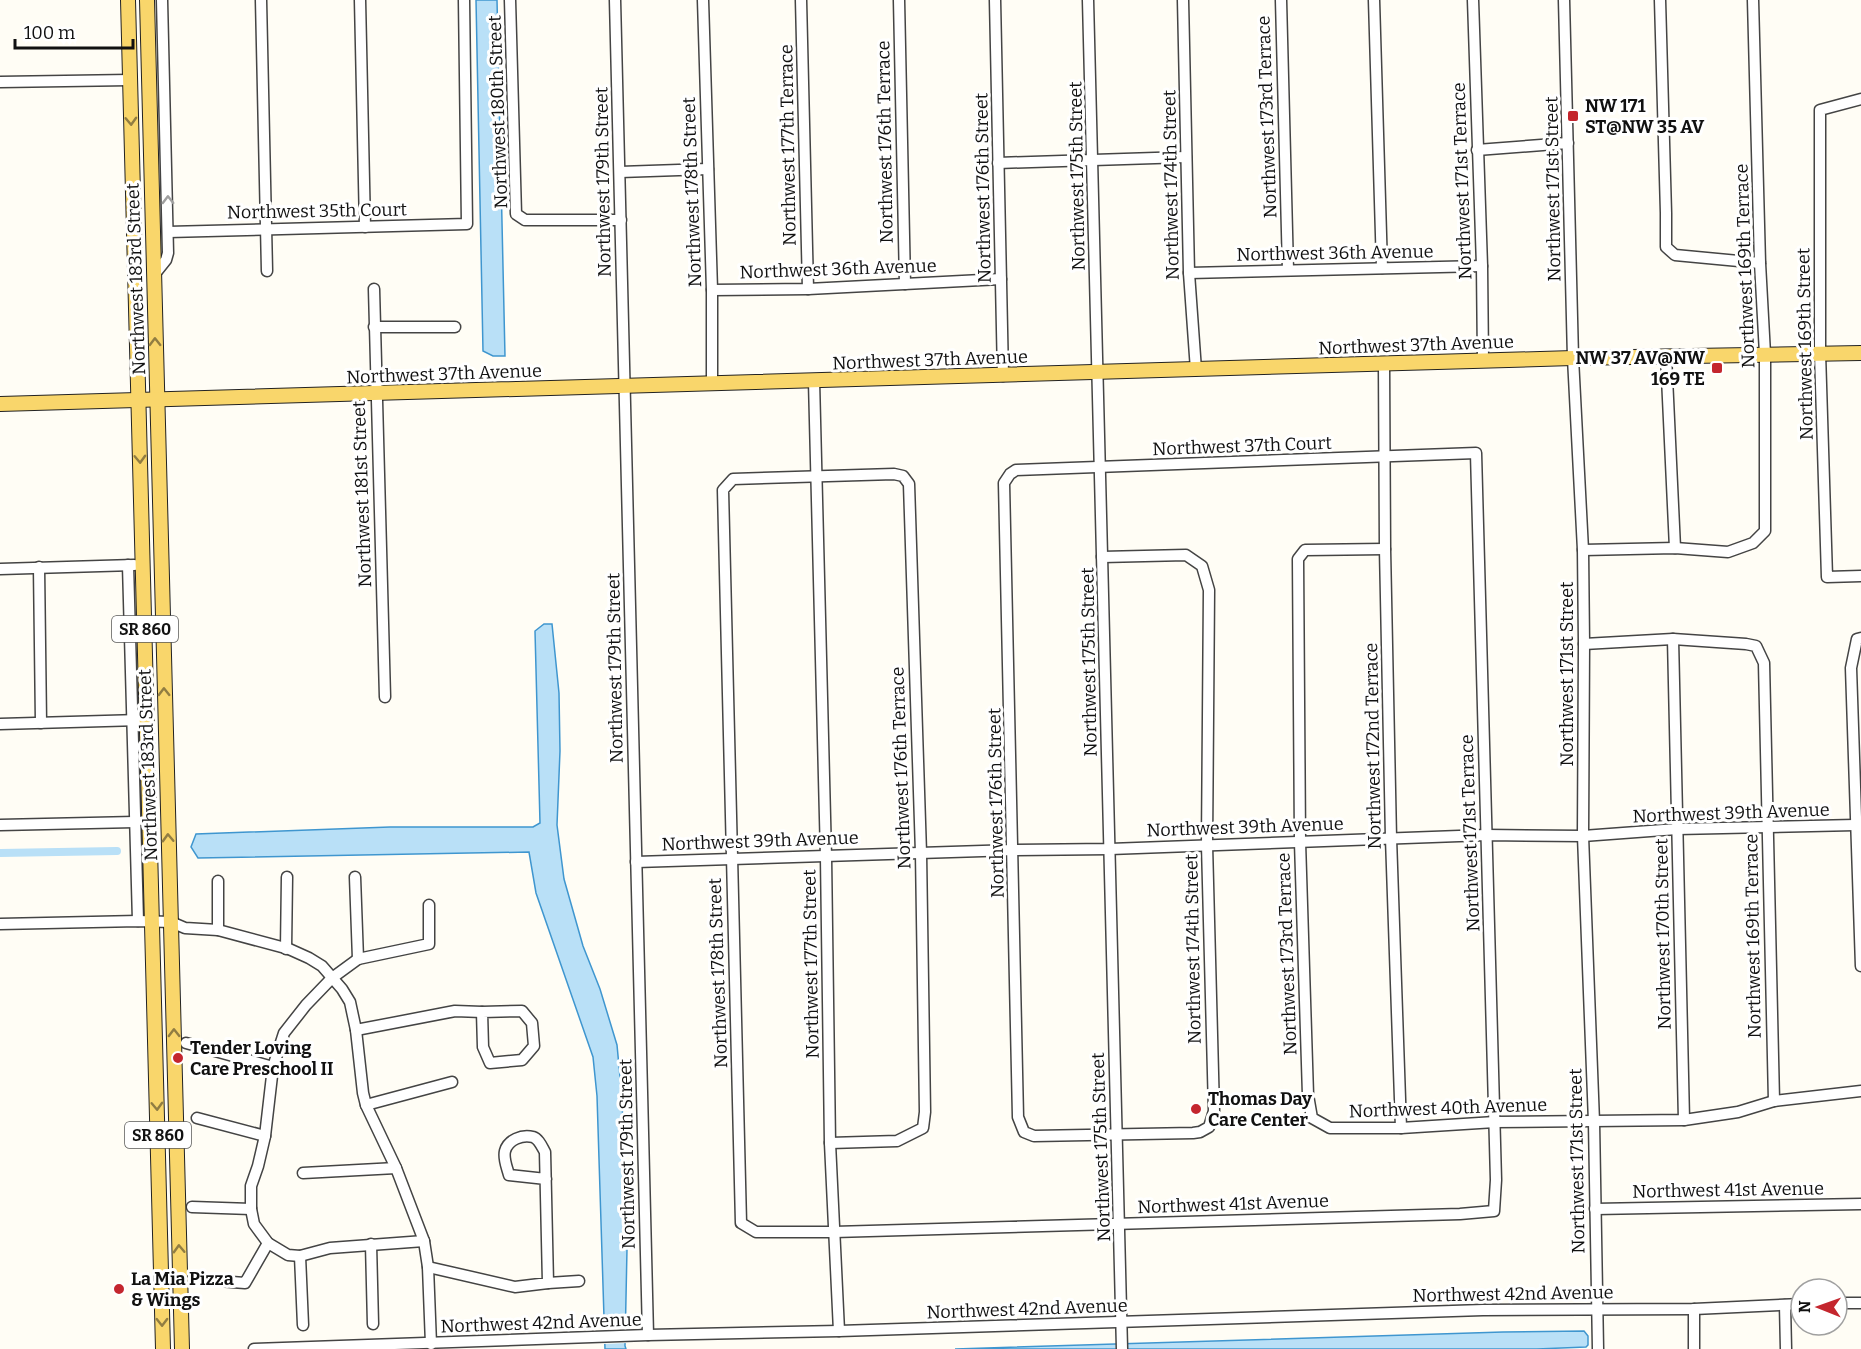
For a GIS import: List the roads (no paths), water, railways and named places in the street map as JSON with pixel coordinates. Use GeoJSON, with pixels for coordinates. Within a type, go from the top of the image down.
{"type":"FeatureCollection","features":[{"type":"Feature","properties":{"kind":"main road","name":"Northwest 183rd Street"},"geometry":{"type":"LineString","coordinates":[[128,0],[143,565],[140,720],[145,921],[163,1349]]}},
{"type":"Feature","properties":{"kind":"main road","name":"Northwest 183rd Street"},"geometry":{"type":"LineString","coordinates":[[147,0],[182,1349]]}},
{"type":"Feature","properties":{"kind":"main road"},"geometry":{"type":"LineString","coordinates":[[130,80],[141,89],[149,104]]}},
{"type":"Feature","properties":{"kind":"main road","name":"Northwest 37th Avenue"},"geometry":{"type":"LineString","coordinates":[[0,404],[1573,358],[1861,353]]}},
{"type":"Feature","properties":{"kind":"main road"},"geometry":{"type":"LineString","coordinates":[[140,720],[158,733],[166,750]]}},
{"type":"Feature","properties":{"kind":"street"},"geometry":{"type":"LineString","coordinates":[[154,275],[166,260],[168,253],[162,0]]}},
{"type":"Feature","properties":{"kind":"street"},"geometry":{"type":"LineString","coordinates":[[261,0],[267,271]]}},
{"type":"Feature","properties":{"kind":"street"},"geometry":{"type":"LineString","coordinates":[[360,0],[365,227]]}},
{"type":"Feature","properties":{"kind":"street","name":"Northwest 180th Street"},"geometry":{"type":"LineString","coordinates":[[464,0],[467,224]]}},
{"type":"Feature","properties":{"kind":"street","name":"Northwest 180th Street"},"geometry":{"type":"LineString","coordinates":[[510,0],[516,214],[525,220],[621,220]]}},
{"type":"Feature","properties":{"kind":"street","name":"Northwest 179th Street"},"geometry":{"type":"LineString","coordinates":[[615,0],[648,1335]]}},
{"type":"Feature","properties":{"kind":"street","name":"Northwest 178th Street"},"geometry":{"type":"LineString","coordinates":[[703,0],[712,290],[712,384]]}},
{"type":"Feature","properties":{"kind":"street","name":"Northwest 177th Terrace"},"geometry":{"type":"LineString","coordinates":[[801,0],[808,290]]}},
{"type":"Feature","properties":{"kind":"street","name":"Northwest 176th Terrace"},"geometry":{"type":"LineString","coordinates":[[899,0],[905,284]]}},
{"type":"Feature","properties":{"kind":"street","name":"Northwest 176th Street"},"geometry":{"type":"LineString","coordinates":[[995,0],[1003,376]]}},
{"type":"Feature","properties":{"kind":"street","name":"Northwest 175th Street"},"geometry":{"type":"LineString","coordinates":[[1089,0],[1122,1346]]}},
{"type":"Feature","properties":{"kind":"street","name":"Northwest 174th Street"},"geometry":{"type":"LineString","coordinates":[[1183,0],[1189,273],[1196,370]]}},
{"type":"Feature","properties":{"kind":"street","name":"Northwest 173rd Terrace"},"geometry":{"type":"LineString","coordinates":[[1281,0],[1288,270]]}},
{"type":"Feature","properties":{"kind":"street"},"geometry":{"type":"LineString","coordinates":[[1374,0],[1382,268]]}},
{"type":"Feature","properties":{"kind":"street","name":"Northwest 171st Terrace"},"geometry":{"type":"LineString","coordinates":[[1473,0],[1483,361]]}},
{"type":"Feature","properties":{"kind":"street","name":"Northwest 171st Street"},"geometry":{"type":"LineString","coordinates":[[1564,0],[1573,358],[1583,549],[1583,836],[1594,1122],[1598,1349]]}},
{"type":"Feature","properties":{"kind":"street"},"geometry":{"type":"LineString","coordinates":[[1660,0],[1666,247],[1675,255],[1760,263]]}},
{"type":"Feature","properties":{"kind":"street","name":"Northwest 169th Terrace"},"geometry":{"type":"LineString","coordinates":[[1675,548],[1728,552],[1753,543],[1765,531],[1765,354],[1760,263],[1753,0]]}},
{"type":"Feature","properties":{"kind":"street"},"geometry":{"type":"LineString","coordinates":[[0,82],[130,80]]}},
{"type":"Feature","properties":{"kind":"street","name":"Northwest 169th Street"},"geometry":{"type":"LineString","coordinates":[[1861,99],[1820,110],[1820,352],[1827,577],[1861,576]]}},
{"type":"Feature","properties":{"kind":"street"},"geometry":{"type":"LineString","coordinates":[[1477,150],[1568,143]]}},
{"type":"Feature","properties":{"kind":"street"},"geometry":{"type":"LineString","coordinates":[[998,163],[1186,157]]}},
{"type":"Feature","properties":{"kind":"street"},"geometry":{"type":"LineString","coordinates":[[620,172],[708,169]]}},
{"type":"Feature","properties":{"kind":"street","name":"Northwest 35th Court"},"geometry":{"type":"LineString","coordinates":[[168,232],[467,224]]}},
{"type":"Feature","properties":{"kind":"street","name":"Northwest 36th Avenue"},"geometry":{"type":"LineString","coordinates":[[1189,273],[1482,266]]}},
{"type":"Feature","properties":{"kind":"street","name":"Northwest 36th Avenue"},"geometry":{"type":"LineString","coordinates":[[712,290],[808,290],[1001,279]]}},
{"type":"Feature","properties":{"kind":"street","name":"Northwest 181st Street"},"geometry":{"type":"LineString","coordinates":[[374,290],[385,697]]}},
{"type":"Feature","properties":{"kind":"street"},"geometry":{"type":"LineString","coordinates":[[374,327],[455,327]]}},
{"type":"Feature","properties":{"kind":"street"},"geometry":{"type":"LineString","coordinates":[[1583,549],[1675,548],[1666,356]]}},
{"type":"Feature","properties":{"kind":"street","name":"Northwest 172nd Terrace"},"geometry":{"type":"LineString","coordinates":[[1384,364],[1391,838],[1401,1128]]}},
{"type":"Feature","properties":{"kind":"street","name":"Northwest 177th Street"},"geometry":{"type":"LineString","coordinates":[[814,381],[826,856],[830,1143],[839,1331]]}},
{"type":"Feature","properties":{"kind":"street","name":"Northwest 171st Terrace"},"geometry":{"type":"LineString","coordinates":[[1476,453],[1496,1180],[1494,1211]]}},
{"type":"Feature","properties":{"kind":"street","name":"Northwest 37th Court"},"geometry":{"type":"LineString","coordinates":[[1010,474],[1017,470],[1476,453]]}},
{"type":"Feature","properties":{"kind":"street","name":"Northwest 176th Terrace"},"geometry":{"type":"LineString","coordinates":[[816,476],[894,474],[903,476],[909,484],[921,852],[926,1112],[923,1128],[897,1141],[830,1143]]}},
{"type":"Feature","properties":{"kind":"street","name":"Northwest 176th Street"},"geometry":{"type":"LineString","coordinates":[[1010,474],[1004,483],[1014,850],[1018,1117],[1024,1132],[1034,1136],[1117,1135]]}},
{"type":"Feature","properties":{"kind":"street","name":"Northwest 178th Street"},"geometry":{"type":"LineString","coordinates":[[756,1232],[741,1222],[723,490],[734,479],[816,476]]}},
{"type":"Feature","properties":{"kind":"street","name":"Northwest 173rd Terrace"},"geometry":{"type":"LineString","coordinates":[[1308,1095],[1300,842],[1298,559],[1305,550],[1385,549]]}},
{"type":"Feature","properties":{"kind":"street","name":"Northwest 174th Street"},"geometry":{"type":"LineString","coordinates":[[1102,557],[1186,555],[1202,566],[1209,590],[1207,845],[1214,1111],[1209,1127],[1200,1132],[1117,1135]]}},
{"type":"Feature","properties":{"kind":"street"},"geometry":{"type":"LineString","coordinates":[[128,565],[140,720],[135,822],[145,921]]}},
{"type":"Feature","properties":{"kind":"street"},"geometry":{"type":"LineString","coordinates":[[0,568],[143,565]]}},
{"type":"Feature","properties":{"kind":"street"},"geometry":{"type":"LineString","coordinates":[[39,567],[41,723]]}},
{"type":"Feature","properties":{"kind":"street"},"geometry":{"type":"LineString","coordinates":[[1861,638],[1857,639],[1851,668],[1861,966]]}},
{"type":"Feature","properties":{"kind":"street"},"geometry":{"type":"LineString","coordinates":[[1584,644],[1673,639]]}},
{"type":"Feature","properties":{"kind":"street","name":"Northwest 169th Terrace"},"geometry":{"type":"LineString","coordinates":[[1673,639],[1756,646],[1764,663],[1774,1101]]}},
{"type":"Feature","properties":{"kind":"street","name":"Northwest 170th Street"},"geometry":{"type":"LineString","coordinates":[[1673,639],[1684,1120]]}},
{"type":"Feature","properties":{"kind":"street"},"geometry":{"type":"LineString","coordinates":[[0,724],[140,720]]}},
{"type":"Feature","properties":{"kind":"street"},"geometry":{"type":"LineString","coordinates":[[0,825],[135,822]]}},
{"type":"Feature","properties":{"kind":"street","name":"Northwest 39th Avenue"},"geometry":{"type":"LineString","coordinates":[[636,861],[1110,849],[1486,835],[1583,836],[1677,829],[1855,825]]}},
{"type":"Feature","properties":{"kind":"street"},"geometry":{"type":"LineString","coordinates":[[286,949],[287,877]]}},
{"type":"Feature","properties":{"kind":"street"},"geometry":{"type":"LineString","coordinates":[[355,878],[358,959]]}},
{"type":"Feature","properties":{"kind":"street"},"geometry":{"type":"LineString","coordinates":[[218,881],[218,930]]}},
{"type":"Feature","properties":{"kind":"street"},"geometry":{"type":"LineString","coordinates":[[424,1241],[330,1248],[300,1256],[288,1255],[268,1243],[254,1224],[251,1209],[251,1186],[265,1136],[273,1067],[284,1033],[306,1005],[332,978],[358,959],[429,944],[429,905]]}},
{"type":"Feature","properties":{"kind":"street"},"geometry":{"type":"LineString","coordinates":[[0,924],[171,922],[185,928],[218,930],[286,949],[322,966],[350,1002],[366,1104],[396,1168],[424,1241],[428,1268],[431,1344]]}},
{"type":"Feature","properties":{"kind":"street"},"geometry":{"type":"LineString","coordinates":[[356,1030],[455,1011],[522,1011],[532,1023],[534,1046],[522,1060],[490,1063],[483,1047],[482,1012]]}},
{"type":"Feature","properties":{"kind":"street"},"geometry":{"type":"LineString","coordinates":[[186,1043],[273,1067]]}},
{"type":"Feature","properties":{"kind":"street"},"geometry":{"type":"LineString","coordinates":[[366,1104],[452,1082]]}},
{"type":"Feature","properties":{"kind":"street","name":"Northwest 40th Avenue"},"geometry":{"type":"LineString","coordinates":[[1308,1095],[1312,1118],[1330,1128],[1401,1128],[1494,1122],[1684,1120],[1738,1112],[1774,1101],[1861,1091]]}},
{"type":"Feature","properties":{"kind":"street"},"geometry":{"type":"LineString","coordinates":[[197,1118],[265,1136]]}},
{"type":"Feature","properties":{"kind":"street"},"geometry":{"type":"LineString","coordinates":[[546,1179],[509,1175],[504,1159],[505,1149],[512,1140],[534,1137],[545,1152],[546,1179],[548,1283]]}},
{"type":"Feature","properties":{"kind":"street"},"geometry":{"type":"LineString","coordinates":[[303,1173],[396,1168]]}},
{"type":"Feature","properties":{"kind":"street","name":"Northwest 41st Avenue"},"geometry":{"type":"LineString","coordinates":[[1595,1209],[1861,1204]]}},
{"type":"Feature","properties":{"kind":"street"},"geometry":{"type":"LineString","coordinates":[[192,1207],[251,1209]]}},
{"type":"Feature","properties":{"kind":"street","name":"Northwest 41st Avenue"},"geometry":{"type":"LineString","coordinates":[[756,1232],[834,1232],[1460,1214],[1494,1211]]}},
{"type":"Feature","properties":{"kind":"street"},"geometry":{"type":"LineString","coordinates":[[192,1279],[245,1283],[268,1243]]}},
{"type":"Feature","properties":{"kind":"street"},"geometry":{"type":"LineString","coordinates":[[371,1244],[373,1324]]}},
{"type":"Feature","properties":{"kind":"street"},"geometry":{"type":"LineString","coordinates":[[300,1256],[303,1325]]}},
{"type":"Feature","properties":{"kind":"street"},"geometry":{"type":"LineString","coordinates":[[428,1268],[515,1287],[579,1281]]}},
{"type":"Feature","properties":{"kind":"street"},"geometry":{"type":"LineString","coordinates":[[1785,1305],[1786,1349]]}},
{"type":"Feature","properties":{"kind":"street","name":"Northwest 42nd Avenue"},"geometry":{"type":"LineString","coordinates":[[254,1349],[595,1341],[632,1335],[839,1331],[1483,1310],[1597,1310],[1789,1305]]}},
{"type":"Feature","properties":{"kind":"street"},"geometry":{"type":"LineString","coordinates":[[1694,1308],[1694,1349]]}},
{"type":"Feature","properties":{"kind":"water"},"geometry":{"type":"Polygon","coordinates":[[[476,0],[497,0],[505,356],[493,356],[483,351],[476,0]]]}},
{"type":"Feature","properties":{"kind":"water"},"geometry":{"type":"Polygon","coordinates":[[[544,624],[552,624],[559,693],[560,751],[557,825],[564,879],[583,946],[600,989],[617,1045],[622,1098],[627,1249],[626,1349],[605,1349],[597,1096],[593,1057],[536,893],[529,852],[198,858],[191,847],[196,834],[390,827],[533,827],[540,823],[535,631],[544,624]]]}},
{"type":"Feature","properties":{"kind":"water"},"geometry":{"type":"Polygon","coordinates":[[[1584,1331],[1588,1336],[1586,1347],[1537,1349],[955,1349],[1503,1332],[1584,1331]]]}},
{"type":"Feature","properties":{"kind":"waterway"},"geometry":{"type":"LineString","coordinates":[[0,853],[117,851]]}},
{"type":"Feature","properties":{"kind":"place","name":"NW 171 ST@NW 35 AV"},"geometry":{"type":"Point","coordinates":[1573,116]}},
{"type":"Feature","properties":{"kind":"place","name":"NW 37 AV@NW 169 TE"},"geometry":{"type":"Point","coordinates":[1717,368]}},
{"type":"Feature","properties":{"kind":"place","name":"Tender Loving Care Preschool II"},"geometry":{"type":"Point","coordinates":[178,1058]}},
{"type":"Feature","properties":{"kind":"place","name":"Thomas Day Care Center"},"geometry":{"type":"Point","coordinates":[1196,1109]}},
{"type":"Feature","properties":{"kind":"place","name":"La Mia Pizza & Wings"},"geometry":{"type":"Point","coordinates":[119,1289]}}]}
